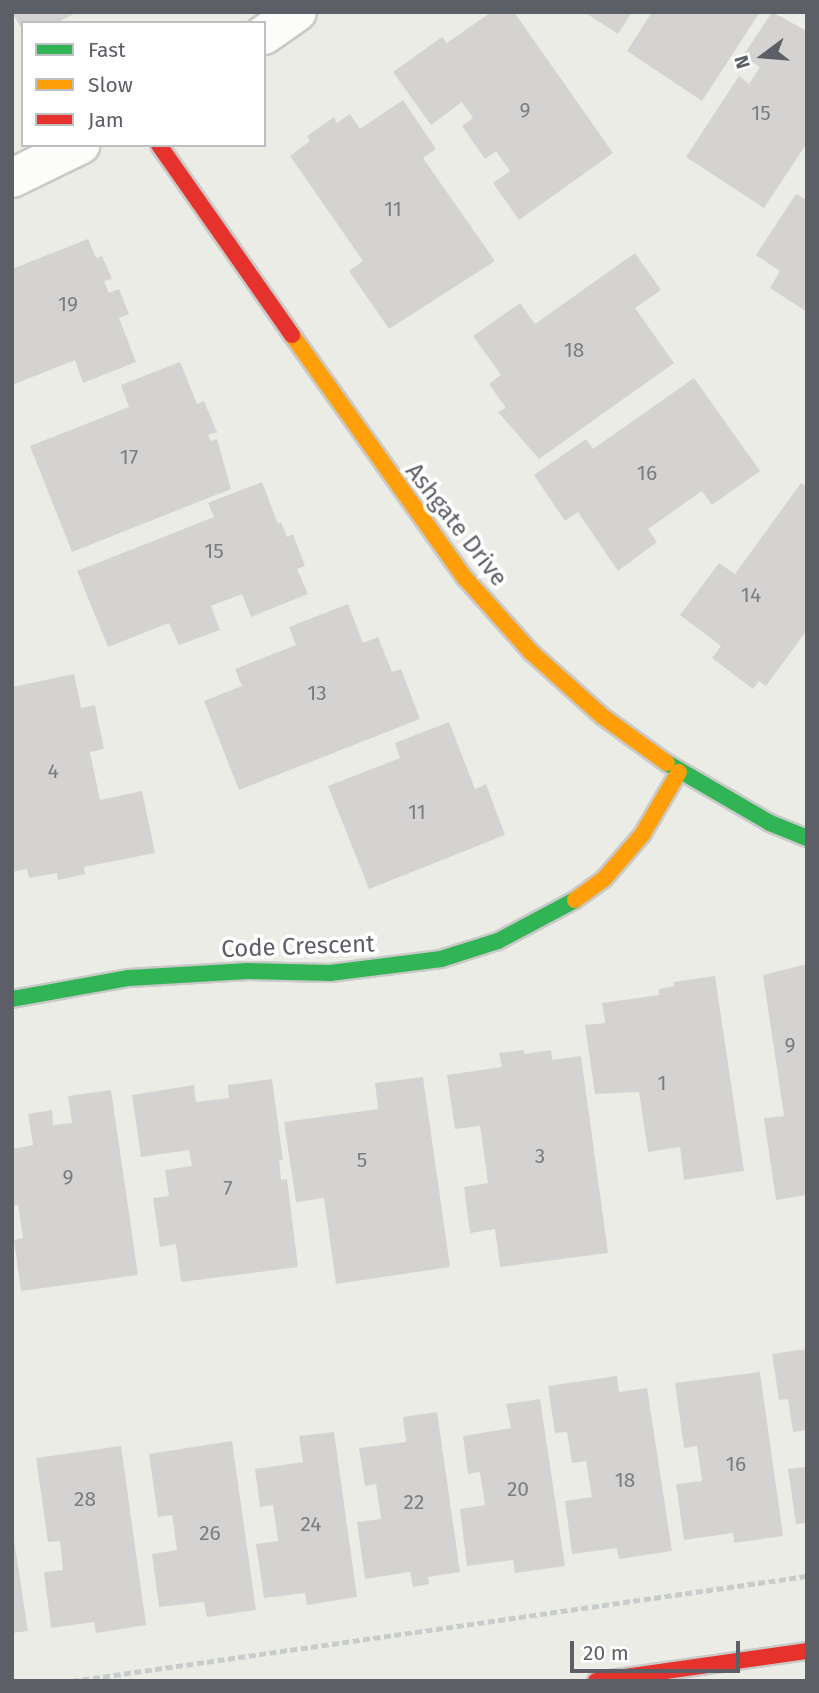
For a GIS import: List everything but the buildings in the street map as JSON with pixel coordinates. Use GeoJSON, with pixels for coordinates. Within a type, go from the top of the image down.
{"type":"FeatureCollection","features":[{"type":"Feature","properties":{"kind":"street"},"geometry":{"type":"LineString","coordinates":[[266,34],[297,12]]}},
{"type":"Feature","properties":{"kind":"street"},"geometry":{"type":"LineString","coordinates":[[12,178],[75,147]]}},
{"type":"Feature","properties":{"kind":"street","name":"Ashgate Drive"},"geometry":{"type":"LineString","coordinates":[[160,147],[465,578],[561,680],[602,716],[680,772],[770,823],[807,838]]}},
{"type":"Feature","properties":{"kind":"street","name":"Code Crescent"},"geometry":{"type":"LineString","coordinates":[[12,999],[141,977],[248,971],[330,973],[391,967],[441,959],[498,941],[558,912],[604,879],[642,835],[680,772]]}},
{"type":"Feature","properties":{"kind":"street"},"geometry":{"type":"LineString","coordinates":[[596,1681],[807,1651]]}},
{"type":"Feature","properties":{"kind":"path"},"geometry":{"type":"LineString","coordinates":[[72,1681],[807,1576]]}},
{"type":"Feature","properties":{"kind":"traffic: fast"},"geometry":{"type":"LineString","coordinates":[[667,763],[770,823],[807,838]]}},
{"type":"Feature","properties":{"kind":"traffic: fast"},"geometry":{"type":"LineString","coordinates":[[12,999],[129,978],[248,971],[330,973],[441,959],[498,941],[575,900]]}},
{"type":"Feature","properties":{"kind":"traffic: slow"},"geometry":{"type":"LineString","coordinates":[[292,335],[465,578],[531,652],[602,716],[667,763]]}},
{"type":"Feature","properties":{"kind":"traffic: slow"},"geometry":{"type":"LineString","coordinates":[[575,900],[604,879],[642,835],[679,772]]}},
{"type":"Feature","properties":{"kind":"traffic: jam"},"geometry":{"type":"LineString","coordinates":[[160,147],[292,335]]}},
{"type":"Feature","properties":{"kind":"traffic: jam"},"geometry":{"type":"LineString","coordinates":[[596,1681],[807,1651]]}}]}
